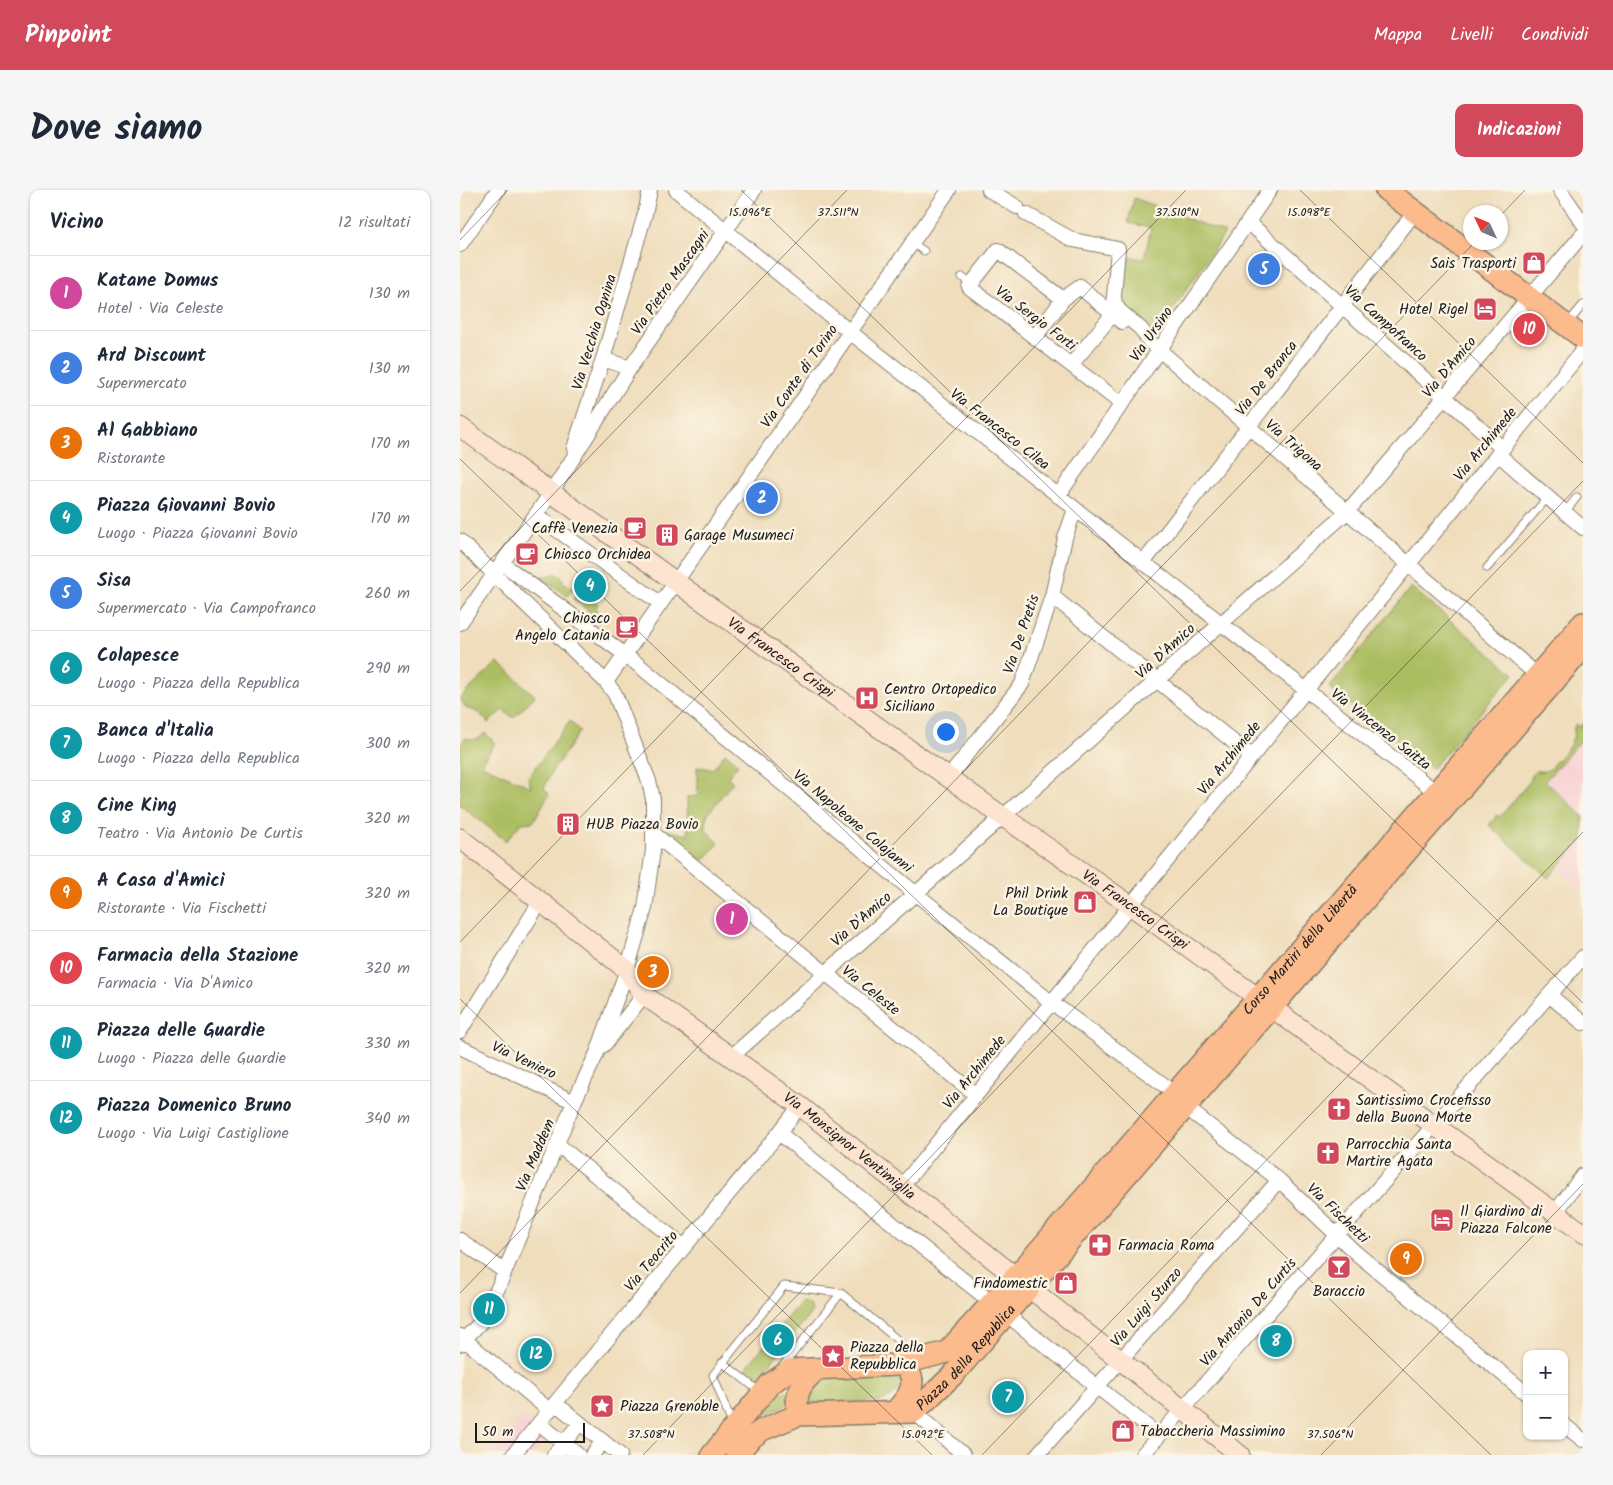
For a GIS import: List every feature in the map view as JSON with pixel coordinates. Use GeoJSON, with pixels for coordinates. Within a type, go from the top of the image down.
{"type":"FeatureCollection","features":[{"type":"Feature","properties":{"kind":"main road"},"geometry":{"type":"LineString","coordinates":[[1386,190],[1583,338]]}},
{"type":"Feature","properties":{"kind":"main road"},"geometry":{"type":"LineString","coordinates":[[462,434],[551,486]]}},
{"type":"Feature","properties":{"kind":"main road","name":"Via Francesco Crispi"},"geometry":{"type":"LineString","coordinates":[[551,486],[681,585],[948,778],[1130,905],[1264,1004],[1583,1233]]}},
{"type":"Feature","properties":{"kind":"main road","name":"Corso Martiri della Libertà"},"geometry":{"type":"LineString","coordinates":[[1022,1283],[1174,1096],[1264,1004],[1544,681],[1583,622]]}},
{"type":"Feature","properties":{"kind":"main road","name":"Corso Martiri della Libertà"},"geometry":{"type":"LineString","coordinates":[[1264,1004],[1436,792],[1544,681],[1583,648]]}},
{"type":"Feature","properties":{"kind":"main road","name":"Via Monsignor Ventimiglia"},"geometry":{"type":"LineString","coordinates":[[460,838],[627,970],[644,995],[800,1106],[1240,1455]]}},
{"type":"Feature","properties":{"kind":"main road","name":"Piazza della Republica"},"geometry":{"type":"LineString","coordinates":[[735,1430],[764,1382],[790,1370],[879,1367],[906,1364],[947,1352],[999,1308],[1022,1283]]}},
{"type":"Feature","properties":{"kind":"main road","name":"Piazza della Republica"},"geometry":{"type":"LineString","coordinates":[[735,1430],[762,1430],[798,1415],[912,1416],[954,1374],[999,1308]]}},
{"type":"Feature","properties":{"kind":"main road","name":"Piazza della Republica"},"geometry":{"type":"LineString","coordinates":[[906,1364],[912,1380],[908,1396],[912,1416]]}},
{"type":"Feature","properties":{"kind":"main road"},"geometry":{"type":"LineString","coordinates":[[798,1415],[796,1396],[810,1375],[818,1369]]}},
{"type":"Feature","properties":{"kind":"main road"},"geometry":{"type":"LineString","coordinates":[[712,1455],[735,1430]]}},
{"type":"Feature","properties":{"kind":"street"},"geometry":{"type":"LineString","coordinates":[[460,245],[498,190]]}},
{"type":"Feature","properties":{"kind":"street","name":"Via Vecchia Ognina"},"geometry":{"type":"LineString","coordinates":[[551,486],[574,448],[603,359],[645,214],[650,190]]}},
{"type":"Feature","properties":{"kind":"street","name":"Via Francesco Cilea"},"geometry":{"type":"LineString","coordinates":[[676,190],[850,332],[1305,691]]}},
{"type":"Feature","properties":{"kind":"street","name":"Via Pietro Mascagni"},"geometry":{"type":"LineString","coordinates":[[551,486],[630,368],[754,190]]}},
{"type":"Feature","properties":{"kind":"street","name":"Via Conte di Torino"},"geometry":{"type":"LineString","coordinates":[[606,682],[630,658],[660,603],[681,585],[850,332],[948,190]]}},
{"type":"Feature","properties":{"kind":"street"},"geometry":{"type":"LineString","coordinates":[[989,190],[1073,240],[1118,250],[1115,304],[1120,311],[1141,329],[1154,346]]}},
{"type":"Feature","properties":{"kind":"street","name":"Via Ursino"},"geometry":{"type":"LineString","coordinates":[[1058,496],[1122,404],[1154,346],[1270,190]]}},
{"type":"Feature","properties":{"kind":"street"},"geometry":{"type":"LineString","coordinates":[[1560,190],[1583,223]]}},
{"type":"Feature","properties":{"kind":"street","name":"Via De Branca"},"geometry":{"type":"LineString","coordinates":[[1143,563],[1415,212]]}},
{"type":"Feature","properties":{"kind":"street","name":"Via Campofranco"},"geometry":{"type":"LineString","coordinates":[[1248,222],[1444,397],[1583,528]]}},
{"type":"Feature","properties":{"kind":"street","name":"Via D'Amico"},"geometry":{"type":"LineString","coordinates":[[731,1057],[1347,512],[1583,234]]}},
{"type":"Feature","properties":{"kind":"street","name":"Via Sergio Forti"},"geometry":{"type":"LineString","coordinates":[[1063,299],[998,250],[967,281],[969,287],[1122,404]]}},
{"type":"Feature","properties":{"kind":"street"},"geometry":{"type":"LineString","coordinates":[[1035,337],[1063,299],[1080,287],[1136,334],[1154,346]]}},
{"type":"Feature","properties":{"kind":"street"},"geometry":{"type":"LineString","coordinates":[[1071,365],[1113,314]]}},
{"type":"Feature","properties":{"kind":"street","name":"Via Trigona"},"geometry":{"type":"LineString","coordinates":[[1154,346],[1544,681]]}},
{"type":"Feature","properties":{"kind":"street","name":"Via Archimede"},"geometry":{"type":"LineString","coordinates":[[902,1186],[1583,350]]}},
{"type":"Feature","properties":{"kind":"street"},"geometry":{"type":"LineString","coordinates":[[603,359],[630,368]]}},
{"type":"Feature","properties":{"kind":"street"},"geometry":{"type":"LineString","coordinates":[[460,623],[489,574],[502,562],[536,515],[551,486]]}},
{"type":"Feature","properties":{"kind":"street","name":"Via De Pretis"},"geometry":{"type":"LineString","coordinates":[[948,778],[1022,684],[1052,596],[1065,538],[1074,509]]}},
{"type":"Feature","properties":{"kind":"street"},"geometry":{"type":"LineString","coordinates":[[536,515],[660,603]]}},
{"type":"Feature","properties":{"kind":"street"},"geometry":{"type":"LineString","coordinates":[[460,541],[489,574],[606,682],[614,694],[649,781],[653,799],[654,834],[645,908],[627,970],[597,1053]]}},
{"type":"Feature","properties":{"kind":"street","name":"Via Napoleone Colajanni"},"geometry":{"type":"LineString","coordinates":[[502,562],[630,658],[915,894],[1051,1002]]}},
{"type":"Feature","properties":{"kind":"street"},"geometry":{"type":"LineString","coordinates":[[1052,596],[1252,756]]}},
{"type":"Feature","properties":{"kind":"street"},"geometry":{"type":"LineString","coordinates":[[549,628],[565,610]]}},
{"type":"Feature","properties":{"kind":"street","name":"Via Vincenzo Saitta"},"geometry":{"type":"LineString","coordinates":[[1305,691],[1436,792]]}},
{"type":"Feature","properties":{"kind":"street","name":"Via Celeste"},"geometry":{"type":"LineString","coordinates":[[654,834],[976,1095]]}},
{"type":"Feature","properties":{"kind":"street"},"geometry":{"type":"LineString","coordinates":[[460,1031],[540,902]]}},
{"type":"Feature","properties":{"kind":"street","name":"Via Antonio De Curtis"},"geometry":{"type":"LineString","coordinates":[[1142,1455],[1583,957]]}},
{"type":"Feature","properties":{"kind":"street"},"geometry":{"type":"LineString","coordinates":[[597,1053],[644,995]]}},
{"type":"Feature","properties":{"kind":"street"},"geometry":{"type":"LineString","coordinates":[[1549,996],[1583,1023]]}},
{"type":"Feature","properties":{"kind":"street","name":"Via Fischetti"},"geometry":{"type":"LineString","coordinates":[[1051,1002],[1174,1096],[1279,1180],[1356,1253],[1523,1391]]}},
{"type":"Feature","properties":{"kind":"street","name":"Via Veniero"},"geometry":{"type":"LineString","coordinates":[[460,1047],[574,1102]]}},
{"type":"Feature","properties":{"kind":"street","name":"Via Maddem"},"geometry":{"type":"LineString","coordinates":[[461,1340],[480,1323],[504,1271],[574,1102],[597,1053]]}},
{"type":"Feature","properties":{"kind":"street","name":"Via Teocrito"},"geometry":{"type":"LineString","coordinates":[[552,1406],[800,1106]]}},
{"type":"Feature","properties":{"kind":"street"},"geometry":{"type":"LineString","coordinates":[[779,1133],[1159,1436]]}},
{"type":"Feature","properties":{"kind":"street"},"geometry":{"type":"LineString","coordinates":[[557,1144],[684,1247]]}},
{"type":"Feature","properties":{"kind":"street"},"geometry":{"type":"LineString","coordinates":[[1555,1212],[1583,1175]]}},
{"type":"Feature","properties":{"kind":"street","name":"Via Luigi Sturzo"},"geometry":{"type":"LineString","coordinates":[[1037,1455],[1279,1180]]}},
{"type":"Feature","properties":{"kind":"street"},"geometry":{"type":"LineString","coordinates":[[460,1240],[504,1271]]}},
{"type":"Feature","properties":{"kind":"street"},"geometry":{"type":"LineString","coordinates":[[461,1340],[552,1406],[580,1423],[620,1455]]}},
{"type":"Feature","properties":{"kind":"street"},"geometry":{"type":"LineString","coordinates":[[513,1455],[552,1406]]}},
{"type":"Feature","properties":{"kind":"street"},"geometry":{"type":"LineString","coordinates":[[912,1416],[964,1455]]}},
{"type":"Feature","properties":{"kind":"street"},"geometry":{"type":"LineString","coordinates":[[539,1423],[578,1455]]}},
{"type":"Feature","properties":{"kind":"street"},"geometry":{"type":"LineString","coordinates":[[554,1455],[580,1423]]}},
{"type":"Feature","properties":{"kind":"street"},"geometry":{"type":"LineString","coordinates":[[1568,1428],[1583,1440]]}},
{"type":"Feature","properties":{"kind":"street"},"geometry":{"type":"LineString","coordinates":[[592,1455],[603,1441]]}},
{"type":"Feature","properties":{"kind":"lane"},"geometry":{"type":"LineString","coordinates":[[912,243],[924,251]]}},
{"type":"Feature","properties":{"kind":"lane"},"geometry":{"type":"LineString","coordinates":[[1566,326],[1583,305]]}},
{"type":"Feature","properties":{"kind":"lane"},"geometry":{"type":"LineString","coordinates":[[1487,568],[1548,497]]}},
{"type":"Feature","properties":{"kind":"lane"},"geometry":{"type":"LineString","coordinates":[[1565,512],[1577,497]]}},
{"type":"Feature","properties":{"kind":"lane"},"geometry":{"type":"LineString","coordinates":[[735,1430],[713,1375],[784,1286],[841,1293],[900,1342],[906,1364]]}},
{"type":"Feature","properties":{"kind":"lane"},"geometry":{"type":"LineString","coordinates":[[748,1396],[787,1359],[841,1293]]}},
{"type":"Feature","properties":{"kind":"lane"},"geometry":{"type":"LineString","coordinates":[[787,1359],[818,1369]]}},
{"type":"Feature","properties":{"kind":"lane"},"geometry":{"type":"LineString","coordinates":[[764,1382],[787,1359]]}},
{"type":"Feature","properties":{"kind":"lane"},"geometry":{"type":"LineString","coordinates":[[722,1362],[764,1382]]}},
{"type":"Feature","properties":{"kind":"shaded area"},"geometry":{"type":"Polygon","coordinates":[[[1583,738],[1583,816],[1545,781],[1583,738]]]}},
{"type":"Feature","properties":{"kind":"shaded area"},"geometry":{"type":"Polygon","coordinates":[[[1583,839],[1583,892],[1557,869],[1583,839]]]}},
{"type":"Feature","properties":{"kind":"shaded area"},"geometry":{"type":"Polygon","coordinates":[[[522,1416],[548,1436],[533,1455],[490,1455],[522,1416]]]}},
{"type":"Feature","properties":{"kind":"green space"},"geometry":{"type":"Polygon","coordinates":[[[1134,198],[1225,233],[1155,336],[1126,311],[1121,298],[1122,284],[1130,257],[1144,259],[1151,228],[1128,223],[1134,198]]]}},
{"type":"Feature","properties":{"kind":"green space"},"geometry":{"type":"Polygon","coordinates":[[[555,573],[573,589],[567,596],[541,577],[542,575],[546,577],[555,573]]]}},
{"type":"Feature","properties":{"kind":"green space"},"geometry":{"type":"Polygon","coordinates":[[[1411,587],[1514,674],[1432,769],[1329,688],[1411,587]]]}},
{"type":"Feature","properties":{"kind":"green space"},"geometry":{"type":"Polygon","coordinates":[[[578,593],[587,600],[589,597],[598,604],[596,614],[599,616],[598,618],[573,599],[578,593]]]}},
{"type":"Feature","properties":{"kind":"green space"},"geometry":{"type":"Polygon","coordinates":[[[498,662],[535,696],[514,718],[502,710],[488,723],[485,718],[473,710],[467,709],[460,696],[498,662]]]}},
{"type":"Feature","properties":{"kind":"green space"},"geometry":{"type":"Polygon","coordinates":[[[570,721],[580,731],[550,775],[544,788],[549,794],[533,822],[521,823],[506,841],[460,805],[460,795],[462,793],[460,791],[460,746],[465,738],[476,739],[485,733],[494,742],[494,745],[482,762],[482,765],[531,787],[528,778],[570,721]]]}},
{"type":"Feature","properties":{"kind":"green space"},"geometry":{"type":"Polygon","coordinates":[[[1583,723],[1583,738],[1545,781],[1583,816],[1583,839],[1548,878],[1489,825],[1497,815],[1500,817],[1531,780],[1530,778],[1536,771],[1545,771],[1551,768],[1569,746],[1576,724],[1580,727],[1583,723]]]}},
{"type":"Feature","properties":{"kind":"green space"},"geometry":{"type":"Polygon","coordinates":[[[725,753],[738,764],[728,777],[733,782],[707,815],[706,830],[719,843],[703,861],[664,830],[688,835],[687,797],[698,796],[697,767],[713,769],[725,753]]]}},
{"type":"Feature","properties":{"kind":"green space"},"geometry":{"type":"Polygon","coordinates":[[[800,1302],[810,1306],[812,1312],[760,1376],[754,1378],[745,1369],[800,1302]]]}},
{"type":"Feature","properties":{"kind":"green space"},"geometry":{"type":"Polygon","coordinates":[[[899,1376],[902,1387],[891,1397],[882,1401],[805,1402],[816,1379],[899,1376]]]}},
{"type":"Feature","properties":{"kind":"green space"},"geometry":{"type":"Polygon","coordinates":[[[795,1387],[790,1403],[761,1417],[745,1429],[761,1410],[774,1399],[795,1387]]]}},
{"type":"Feature","properties":{"kind":"place","name":"Sais Trasporti"},"geometry":{"type":"Point","coordinates":[1534,263]}},
{"type":"Feature","properties":{"kind":"place","name":"Sisa"},"geometry":{"type":"Point","coordinates":[1264,269]}},
{"type":"Feature","properties":{"kind":"place","name":"Hotel Rigel"},"geometry":{"type":"Point","coordinates":[1485,309]}},
{"type":"Feature","properties":{"kind":"place","name":"Farmacia della Stazione"},"geometry":{"type":"Point","coordinates":[1529,329]}},
{"type":"Feature","properties":{"kind":"place","name":"Ard Discount"},"geometry":{"type":"Point","coordinates":[762,498]}},
{"type":"Feature","properties":{"kind":"place","name":"Caffè Venezia"},"geometry":{"type":"Point","coordinates":[635,528]}},
{"type":"Feature","properties":{"kind":"place","name":"Garage Musumeci"},"geometry":{"type":"Point","coordinates":[667,535]}},
{"type":"Feature","properties":{"kind":"place","name":"Chiosco Orchidea"},"geometry":{"type":"Point","coordinates":[527,554]}},
{"type":"Feature","properties":{"kind":"place","name":"Piazza Giovanni Bovio"},"geometry":{"type":"Point","coordinates":[590,586]}},
{"type":"Feature","properties":{"kind":"place","name":"Chiosco Angelo Catania"},"geometry":{"type":"Point","coordinates":[627,627]}},
{"type":"Feature","properties":{"kind":"place","name":"Centro Ortopedico Siciliano"},"geometry":{"type":"Point","coordinates":[867,698]}},
{"type":"Feature","properties":{"kind":"place","name":"HUB Piazza Bovio"},"geometry":{"type":"Point","coordinates":[568,824]}},
{"type":"Feature","properties":{"kind":"place","name":"Phil Drink La Boutique"},"geometry":{"type":"Point","coordinates":[1085,902]}},
{"type":"Feature","properties":{"kind":"place","name":"Katane Domus"},"geometry":{"type":"Point","coordinates":[732,919]}},
{"type":"Feature","properties":{"kind":"place","name":"Al Gabbiano"},"geometry":{"type":"Point","coordinates":[653,972]}},
{"type":"Feature","properties":{"kind":"place","name":"Santissimo Crocefisso della Buona Morte"},"geometry":{"type":"Point","coordinates":[1339,1109]}},
{"type":"Feature","properties":{"kind":"place","name":"Parrocchia Santa Martire Agata"},"geometry":{"type":"Point","coordinates":[1328,1153]}},
{"type":"Feature","properties":{"kind":"place","name":"Il Giardino di Piazza Falcone"},"geometry":{"type":"Point","coordinates":[1442,1220]}},
{"type":"Feature","properties":{"kind":"place","name":"Farmacia Roma"},"geometry":{"type":"Point","coordinates":[1100,1245]}},
{"type":"Feature","properties":{"kind":"place","name":"A Casa d'Amici"},"geometry":{"type":"Point","coordinates":[1406,1259]}},
{"type":"Feature","properties":{"kind":"place","name":"Baraccio"},"geometry":{"type":"Point","coordinates":[1339,1267]}},
{"type":"Feature","properties":{"kind":"place","name":"Findomestic"},"geometry":{"type":"Point","coordinates":[1066,1283]}},
{"type":"Feature","properties":{"kind":"place","name":"Piazza delle Guardie"},"geometry":{"type":"Point","coordinates":[489,1309]}},
{"type":"Feature","properties":{"kind":"place","name":"Colapesce"},"geometry":{"type":"Point","coordinates":[778,1340]}},
{"type":"Feature","properties":{"kind":"place","name":"Cine King"},"geometry":{"type":"Point","coordinates":[1276,1341]}},
{"type":"Feature","properties":{"kind":"place","name":"Piazza Domenico Bruno"},"geometry":{"type":"Point","coordinates":[536,1354]}},
{"type":"Feature","properties":{"kind":"place","name":"Piazza della Repubblica"},"geometry":{"type":"Point","coordinates":[833,1356]}},
{"type":"Feature","properties":{"kind":"place","name":"Banca d'Italia"},"geometry":{"type":"Point","coordinates":[1008,1397]}},
{"type":"Feature","properties":{"kind":"place","name":"Piazza Grenoble"},"geometry":{"type":"Point","coordinates":[602,1406]}},
{"type":"Feature","properties":{"kind":"place","name":"Tabaccheria Massimino"},"geometry":{"type":"Point","coordinates":[1123,1431]}}]}
